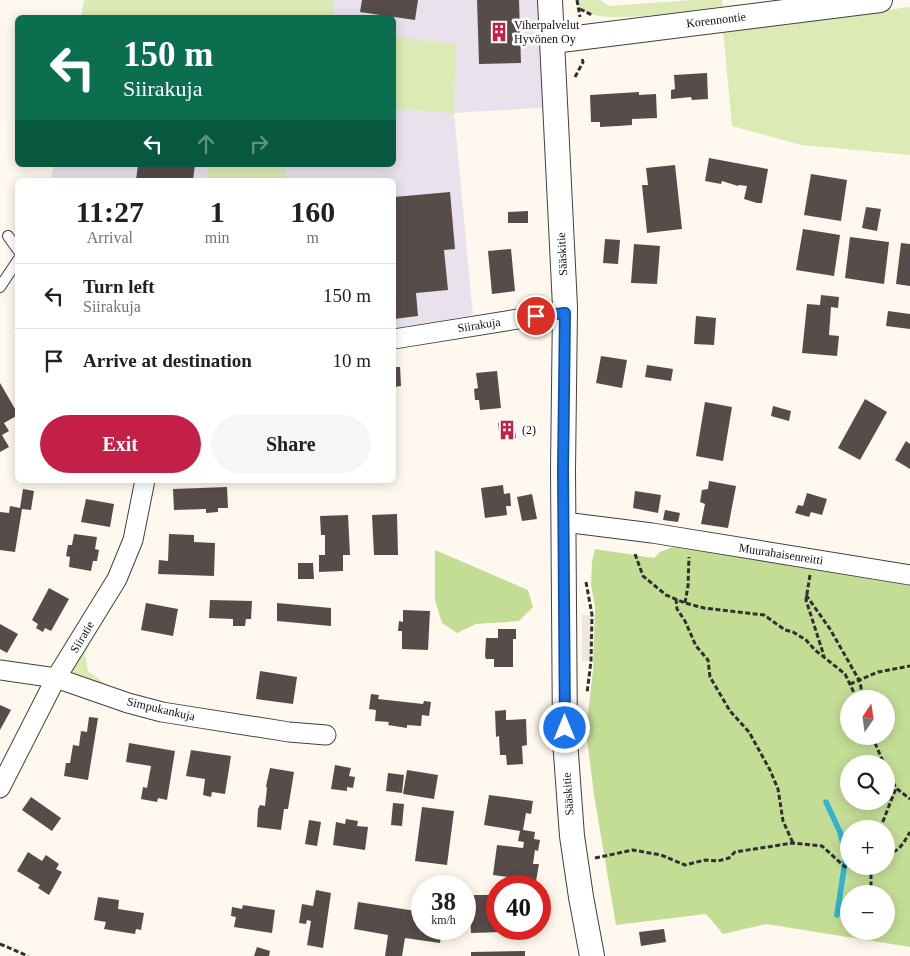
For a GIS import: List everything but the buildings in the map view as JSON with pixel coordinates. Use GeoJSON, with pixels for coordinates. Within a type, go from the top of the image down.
{"type":"FeatureCollection","features":[{"type":"Feature","properties":{"kind":"street","name":"Sääskitie"},"geometry":{"type":"LineString","coordinates":[[550,0],[565,313],[564,522],[567,788],[581,897],[592,956]]}},
{"type":"Feature","properties":{"kind":"street","name":"Korennontie"},"geometry":{"type":"LineString","coordinates":[[553,40],[880,0]]}},
{"type":"Feature","properties":{"kind":"street","name":"Siirakuja"},"geometry":{"type":"LineString","coordinates":[[396,339],[565,313]]}},
{"type":"Feature","properties":{"kind":"street","name":"Siiratie"},"geometry":{"type":"LineString","coordinates":[[0,788],[56,678],[117,579],[133,540],[144,483]]}},
{"type":"Feature","properties":{"kind":"street","name":"Muurahaisenreitti"},"geometry":{"type":"LineString","coordinates":[[564,522],[652,533],[910,575]]}},
{"type":"Feature","properties":{"kind":"street","name":"Simpukankuja"},"geometry":{"type":"LineString","coordinates":[[0,670],[56,678],[128,703],[162,712],[289,732],[326,735]]}},
{"type":"Feature","properties":{"kind":"lane"},"geometry":{"type":"LineString","coordinates":[[8,236],[15,246]]}},
{"type":"Feature","properties":{"kind":"lane"},"geometry":{"type":"LineString","coordinates":[[0,287],[15,264]]}},
{"type":"Feature","properties":{"kind":"path"},"geometry":{"type":"LineString","coordinates":[[577,0],[579,9]]}},
{"type":"Feature","properties":{"kind":"path"},"geometry":{"type":"LineString","coordinates":[[685,603],[688,586],[689,539]]}},
{"type":"Feature","properties":{"kind":"path"},"geometry":{"type":"LineString","coordinates":[[635,554],[643,576],[666,594],[685,603],[704,608],[764,615],[785,630],[793,632],[806,640],[815,650],[845,674],[853,690]]}},
{"type":"Feature","properties":{"kind":"path"},"geometry":{"type":"LineString","coordinates":[[810,559],[806,600],[824,656]]}},
{"type":"Feature","properties":{"kind":"path"},"geometry":{"type":"LineString","coordinates":[[586,576],[592,615],[591,661],[586,700]]}},
{"type":"Feature","properties":{"kind":"path"},"geometry":{"type":"LineString","coordinates":[[806,595],[830,629],[859,680],[861,690]]}},
{"type":"Feature","properties":{"kind":"path"},"geometry":{"type":"LineString","coordinates":[[676,599],[677,609],[685,621],[696,646],[708,660],[710,677],[730,711],[749,732],[770,770],[778,789],[783,821],[793,843]]}},
{"type":"Feature","properties":{"kind":"path"},"geometry":{"type":"LineString","coordinates":[[850,684],[878,672],[910,666]]}},
{"type":"Feature","properties":{"kind":"path"},"geometry":{"type":"LineString","coordinates":[[884,820],[896,788],[910,799]]}},
{"type":"Feature","properties":{"kind":"path"},"geometry":{"type":"LineString","coordinates":[[895,852],[900,848],[910,832]]}},
{"type":"Feature","properties":{"kind":"path"},"geometry":{"type":"LineString","coordinates":[[592,859],[633,850],[661,855],[685,865],[705,860],[718,861],[729,858],[735,852],[793,843],[822,846],[840,862]]}},
{"type":"Feature","properties":{"kind":"path"},"geometry":{"type":"LineString","coordinates":[[0,944],[28,956]]}},
{"type":"Feature","properties":{"kind":"shaded area"},"geometry":{"type":"Polygon","coordinates":[[[84,0],[549,0],[556,107],[454,113],[473,315],[396,329],[396,178],[51,178],[54,167],[396,167],[396,15],[81,15],[84,0]]]}},
{"type":"Feature","properties":{"kind":"shaded area"},"geometry":{"type":"Polygon","coordinates":[[[582,615],[592,615],[591,661],[582,661],[582,615]]]}},
{"type":"Feature","properties":{"kind":"green space"},"geometry":{"type":"Polygon","coordinates":[[[84,0],[334,0],[333,15],[81,15],[84,0]]]}},
{"type":"Feature","properties":{"kind":"green space"},"geometry":{"type":"Polygon","coordinates":[[[577,0],[600,0],[609,6],[692,0],[722,0],[723,6],[640,16],[608,17],[592,15],[579,9],[577,0]]]}},
{"type":"Feature","properties":{"kind":"green space"},"geometry":{"type":"Polygon","coordinates":[[[910,7],[910,155],[801,145],[732,126],[723,30],[910,7]]]}},
{"type":"Feature","properties":{"kind":"green space"},"geometry":{"type":"Polygon","coordinates":[[[396,37],[456,44],[454,113],[396,109],[396,37]]]}},
{"type":"Feature","properties":{"kind":"green space"},"geometry":{"type":"Polygon","coordinates":[[[209,167],[286,167],[284,178],[206,178],[209,167]]]}},
{"type":"Feature","properties":{"kind":"green space"},"geometry":{"type":"Polygon","coordinates":[[[673,547],[910,584],[910,947],[866,940],[895,940],[895,885],[840,885],[840,936],[766,924],[723,934],[706,914],[616,925],[594,795],[586,731],[593,670],[595,607],[591,585],[592,562],[595,549],[654,558],[660,552],[673,547]]]}},
{"type":"Feature","properties":{"kind":"green space"},"geometry":{"type":"Polygon","coordinates":[[[435,550],[528,590],[533,607],[519,621],[476,624],[457,633],[442,623],[435,600],[435,550]]]}},
{"type":"Feature","properties":{"kind":"green space"},"geometry":{"type":"Polygon","coordinates":[[[134,560],[85,654],[88,671],[118,693],[56,678],[134,560]]]}},
{"type":"Feature","properties":{"kind":"waterway"},"geometry":{"type":"LineString","coordinates":[[826,802],[840,832],[846,855],[837,915]]}},
{"type":"Feature","properties":{"kind":"place","name":"Viherpalvelut Hyvönen Oy"},"geometry":{"type":"Point","coordinates":[499,32]}},
{"type":"Feature","properties":{"kind":"place","name":"(2)"},"geometry":{"type":"Point","coordinates":[507,430]}},
{"type":"Feature","properties":{"kind":"route"},"geometry":{"type":"LineString","coordinates":[[536,316],[565,313],[563,470],[565,728]]}}]}
